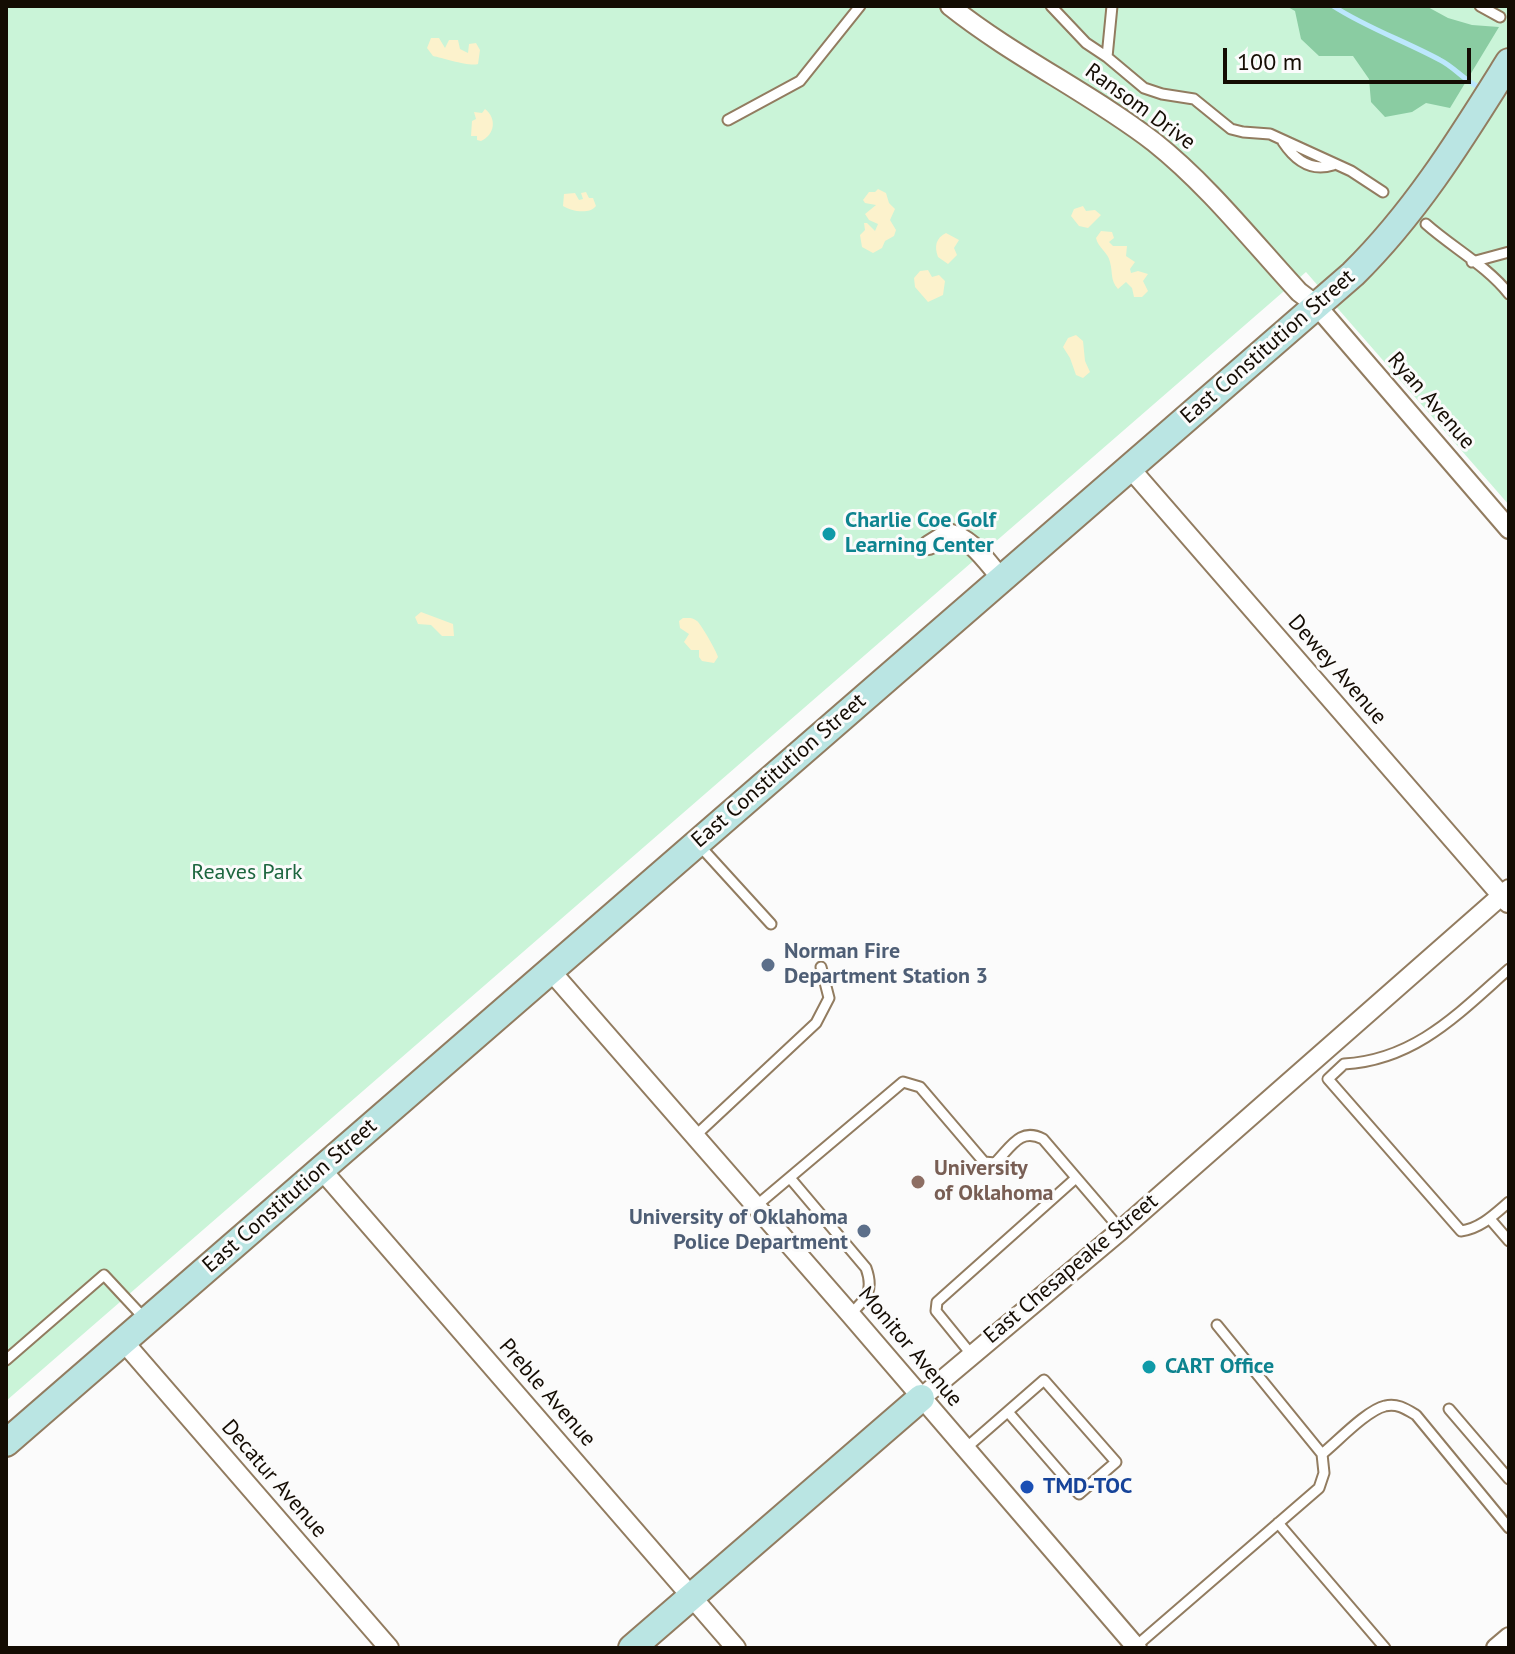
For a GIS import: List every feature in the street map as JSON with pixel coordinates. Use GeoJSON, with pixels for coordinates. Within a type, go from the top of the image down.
{"type":"FeatureCollection","features":[{"type":"Feature","properties":{"kind":"main road","name":"East Constitution Street"},"geometry":{"type":"LineString","coordinates":[[6,1443],[1353,274],[1401,224],[1428,189],[1509,62]]}},
{"type":"Feature","properties":{"kind":"main road","name":"East Chesapeake Street"},"geometry":{"type":"LineString","coordinates":[[632,1648],[921,1398]]}},
{"type":"Feature","properties":{"kind":"street","name":"Ransom Drive"},"geometry":{"type":"LineString","coordinates":[[950,6],[1006,48],[1107,108],[1154,142],[1195,177],[1299,292],[1316,305]]}},
{"type":"Feature","properties":{"kind":"street","name":"Ryan Avenue"},"geometry":{"type":"LineString","coordinates":[[1316,305],[1509,529]]}},
{"type":"Feature","properties":{"kind":"street","name":"Dewey Avenue"},"geometry":{"type":"LineString","coordinates":[[1129,467],[1507,896]]}},
{"type":"Feature","properties":{"kind":"street"},"geometry":{"type":"LineString","coordinates":[[929,545],[948,533],[958,535],[1001,578]]}},
{"type":"Feature","properties":{"kind":"street","name":"East Chesapeake Street"},"geometry":{"type":"LineString","coordinates":[[921,1398],[1121,1230],[1507,896]]}},
{"type":"Feature","properties":{"kind":"street","name":"Monitor Avenue"},"geometry":{"type":"LineString","coordinates":[[550,970],[1136,1647]]}},
{"type":"Feature","properties":{"kind":"street","name":"Preble Avenue"},"geometry":{"type":"LineString","coordinates":[[321,1169],[736,1648]]}},
{"type":"Feature","properties":{"kind":"street","name":"Decatur Avenue"},"geometry":{"type":"LineString","coordinates":[[123,1341],[389,1648]]}},
{"type":"Feature","properties":{"kind":"street"},"geometry":{"type":"LineString","coordinates":[[1496,1648],[1509,1637]]}},
{"type":"Feature","properties":{"kind":"lane"},"geometry":{"type":"LineString","coordinates":[[728,120],[800,81],[860,6]]}},
{"type":"Feature","properties":{"kind":"lane"},"geometry":{"type":"LineString","coordinates":[[1051,6],[1086,43],[1144,88],[1194,99],[1231,129],[1270,134],[1351,171],[1383,192]]}},
{"type":"Feature","properties":{"kind":"lane"},"geometry":{"type":"LineString","coordinates":[[1107,57],[1112,6]]}},
{"type":"Feature","properties":{"kind":"lane"},"geometry":{"type":"LineString","coordinates":[[1480,6],[1500,17]]}},
{"type":"Feature","properties":{"kind":"lane"},"geometry":{"type":"LineString","coordinates":[[1426,224],[1497,279],[1509,294]]}},
{"type":"Feature","properties":{"kind":"lane"},"geometry":{"type":"LineString","coordinates":[[1472,262],[1509,252]]}},
{"type":"Feature","properties":{"kind":"lane"},"geometry":{"type":"LineString","coordinates":[[697,843],[771,924]]}},
{"type":"Feature","properties":{"kind":"lane"},"geometry":{"type":"LineString","coordinates":[[695,1136],[816,1023],[829,998],[821,967]]}},
{"type":"Feature","properties":{"kind":"lane"},"geometry":{"type":"LineString","coordinates":[[1509,969],[1433,1033],[1409,1049],[1369,1063],[1344,1064],[1328,1079],[1461,1231],[1466,1232],[1490,1219],[1509,1202]]}},
{"type":"Feature","properties":{"kind":"lane"},"geometry":{"type":"LineString","coordinates":[[1320,1055],[1335,1072]]}},
{"type":"Feature","properties":{"kind":"lane"},"geometry":{"type":"LineString","coordinates":[[756,1206],[903,1082],[909,1081],[920,1087],[984,1162],[995,1163],[1024,1135],[1032,1134],[1043,1139],[1121,1230]]}},
{"type":"Feature","properties":{"kind":"lane"},"geometry":{"type":"LineString","coordinates":[[790,1178],[866,1268],[871,1284],[867,1299],[850,1314]]}},
{"type":"Feature","properties":{"kind":"lane"},"geometry":{"type":"LineString","coordinates":[[971,1354],[936,1311],[937,1302],[1076,1178]]}},
{"type":"Feature","properties":{"kind":"lane"},"geometry":{"type":"LineString","coordinates":[[1490,1219],[1509,1241]]}},
{"type":"Feature","properties":{"kind":"lane"},"geometry":{"type":"LineString","coordinates":[[6,1360],[104,1275],[146,1321]]}},
{"type":"Feature","properties":{"kind":"lane"},"geometry":{"type":"LineString","coordinates":[[1136,1647],[1319,1488],[1324,1473],[1322,1454],[1217,1325]]}},
{"type":"Feature","properties":{"kind":"lane"},"geometry":{"type":"LineString","coordinates":[[966,1448],[1044,1380],[1116,1462],[1079,1494],[1008,1412]]}},
{"type":"Feature","properties":{"kind":"lane"},"geometry":{"type":"LineString","coordinates":[[1322,1454],[1369,1415],[1384,1406],[1401,1406],[1416,1415],[1509,1528]]}},
{"type":"Feature","properties":{"kind":"lane"},"geometry":{"type":"LineString","coordinates":[[1449,1409],[1509,1479]]}},
{"type":"Feature","properties":{"kind":"lane"},"geometry":{"type":"LineString","coordinates":[[1278,1523],[1385,1648]]}},
{"type":"Feature","properties":{"kind":"green space","name":"Reaves Park"},"geometry":{"type":"Polygon","coordinates":[[[6,6],[1509,6],[1509,505],[1306,272],[6,1401],[6,6]]]}},
{"type":"Feature","properties":{"kind":"green space"},"geometry":{"type":"Polygon","coordinates":[[[1286,6],[1426,6],[1448,18],[1472,25],[1499,27],[1450,108],[1426,103],[1412,112],[1385,117],[1371,102],[1369,79],[1353,56],[1319,56],[1301,39],[1295,11],[1286,6]]]}},
{"type":"Feature","properties":{"kind":"sand"},"geometry":{"type":"Polygon","coordinates":[[[431,38],[439,38],[445,48],[449,40],[458,40],[460,49],[468,53],[469,44],[476,43],[480,50],[478,64],[433,56],[427,48],[431,38]]]}},
{"type":"Feature","properties":{"kind":"sand"},"geometry":{"type":"Polygon","coordinates":[[[485,109],[493,126],[489,135],[481,141],[477,140],[477,136],[471,136],[472,121],[476,119],[474,112],[482,113],[485,109]]]}},
{"type":"Feature","properties":{"kind":"sand"},"geometry":{"type":"Polygon","coordinates":[[[878,189],[886,193],[895,209],[890,220],[896,230],[882,248],[873,253],[862,247],[860,235],[865,230],[864,223],[875,231],[878,224],[865,214],[876,205],[863,200],[869,192],[878,189]]]}},
{"type":"Feature","properties":{"kind":"sand"},"geometry":{"type":"Polygon","coordinates":[[[586,192],[589,198],[593,198],[596,206],[593,209],[580,211],[563,206],[564,194],[575,193],[579,200],[583,199],[581,193],[586,192]]]}},
{"type":"Feature","properties":{"kind":"sand"},"geometry":{"type":"Polygon","coordinates":[[[1083,206],[1086,211],[1095,210],[1101,215],[1088,228],[1079,226],[1071,216],[1074,209],[1083,206]]]}},
{"type":"Feature","properties":{"kind":"sand"},"geometry":{"type":"Polygon","coordinates":[[[1101,231],[1112,232],[1114,238],[1109,242],[1113,246],[1127,246],[1126,256],[1135,262],[1131,273],[1138,271],[1148,274],[1143,281],[1148,291],[1142,297],[1134,297],[1132,288],[1126,282],[1118,289],[1115,286],[1109,259],[1096,238],[1101,231]]]}},
{"type":"Feature","properties":{"kind":"sand"},"geometry":{"type":"Polygon","coordinates":[[[946,233],[959,240],[954,248],[957,255],[948,264],[938,257],[936,249],[938,240],[946,233]]]}},
{"type":"Feature","properties":{"kind":"sand"},"geometry":{"type":"Polygon","coordinates":[[[928,270],[932,277],[939,275],[945,281],[943,295],[928,302],[915,287],[914,278],[920,271],[928,270]]]}},
{"type":"Feature","properties":{"kind":"sand"},"geometry":{"type":"Polygon","coordinates":[[[1076,335],[1083,341],[1085,361],[1090,372],[1083,378],[1076,375],[1063,347],[1068,338],[1076,335]]]}},
{"type":"Feature","properties":{"kind":"sand"},"geometry":{"type":"Polygon","coordinates":[[[421,612],[453,624],[454,636],[442,636],[431,625],[418,624],[415,617],[421,612]]]}},
{"type":"Feature","properties":{"kind":"sand"},"geometry":{"type":"Polygon","coordinates":[[[683,618],[694,619],[702,627],[718,657],[714,663],[702,661],[699,650],[691,650],[684,642],[689,634],[680,628],[679,621],[683,618]]]}},
{"type":"Feature","properties":{"kind":"waterway"},"geometry":{"type":"LineString","coordinates":[[1333,6],[1440,60],[1481,88]]}},
{"type":"Feature","properties":{"kind":"place","name":"Charlie Coe Golf Learning Center"},"geometry":{"type":"Point","coordinates":[829,534]}},
{"type":"Feature","properties":{"kind":"place","name":"Norman Fire Department Station 3"},"geometry":{"type":"Point","coordinates":[768,965]}},
{"type":"Feature","properties":{"kind":"place","name":"University of Oklahoma"},"geometry":{"type":"Point","coordinates":[918,1182]}},
{"type":"Feature","properties":{"kind":"place","name":"University of Oklahoma Police Department"},"geometry":{"type":"Point","coordinates":[864,1231]}},
{"type":"Feature","properties":{"kind":"place","name":"CART Office"},"geometry":{"type":"Point","coordinates":[1149,1367]}},
{"type":"Feature","properties":{"kind":"place","name":"TMD-TOC"},"geometry":{"type":"Point","coordinates":[1027,1487]}}]}
